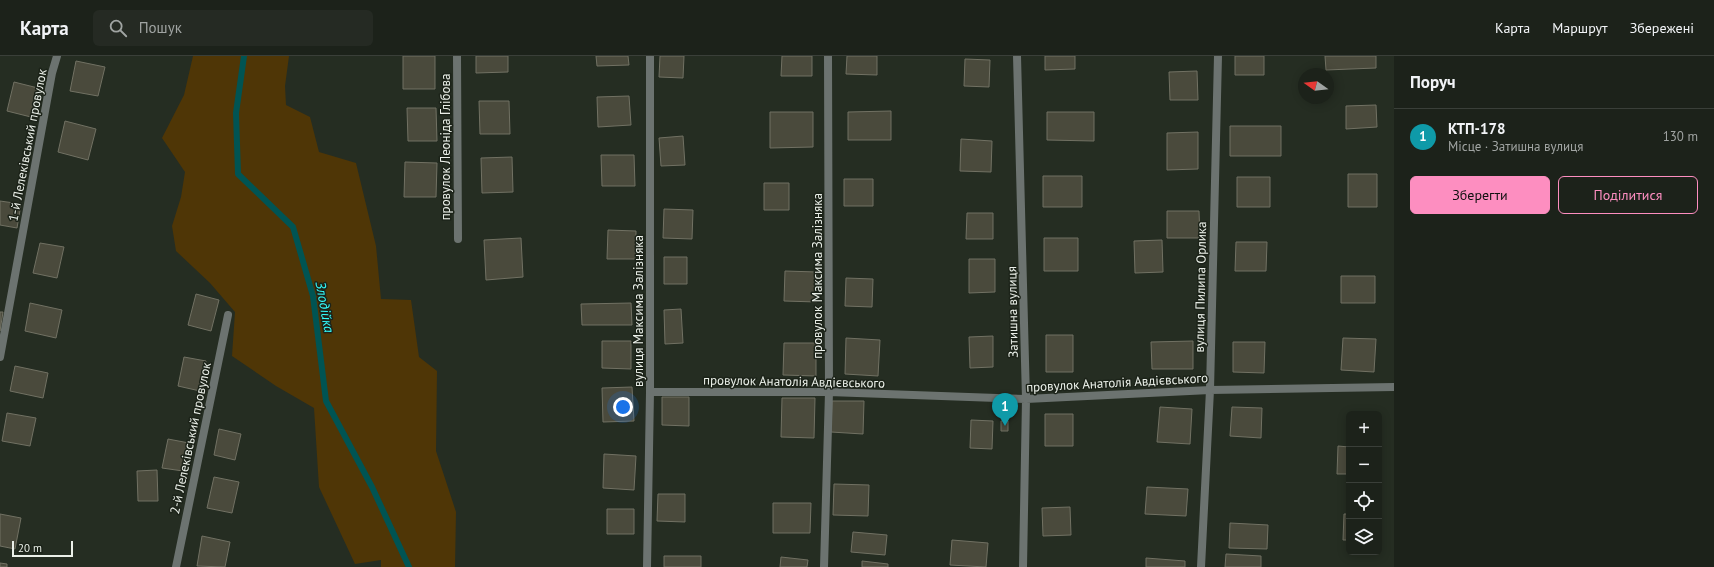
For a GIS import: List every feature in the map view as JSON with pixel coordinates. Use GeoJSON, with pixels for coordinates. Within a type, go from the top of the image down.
{"type":"FeatureCollection","features":[{"type":"Feature","properties":{"kind":"street","name":"1-й Лелеківський провулок"},"geometry":{"type":"LineString","coordinates":[[0,356],[52,73],[57,56]]}},
{"type":"Feature","properties":{"kind":"street","name":"провулок Леоніда Глібова"},"geometry":{"type":"LineString","coordinates":[[457,56],[458,239]]}},
{"type":"Feature","properties":{"kind":"street","name":"вулиця Максима Залізняка"},"geometry":{"type":"LineString","coordinates":[[647,567],[650,392],[650,56]]}},
{"type":"Feature","properties":{"kind":"street","name":"провулок Максима Залізняка"},"geometry":{"type":"LineString","coordinates":[[824,567],[829,392],[828,56]]}},
{"type":"Feature","properties":{"kind":"street","name":"Затишна вулиця"},"geometry":{"type":"LineString","coordinates":[[1017,56],[1026,399],[1023,567]]}},
{"type":"Feature","properties":{"kind":"street","name":"вулиця Пилипа Орлика"},"geometry":{"type":"LineString","coordinates":[[1200,567],[1210,390],[1218,56]]}},
{"type":"Feature","properties":{"kind":"street","name":"2-й Лелеківський провулок"},"geometry":{"type":"LineString","coordinates":[[176,567],[228,314]]}},
{"type":"Feature","properties":{"kind":"street","name":"провулок Анатолія Авдієвського"},"geometry":{"type":"LineString","coordinates":[[650,392],[829,392],[1026,399],[1210,390],[1394,387]]}},
{"type":"Feature","properties":{"kind":"shaded area"},"geometry":{"type":"Polygon","coordinates":[[[193,56],[289,56],[285,86],[286,105],[310,117],[319,152],[356,163],[376,246],[381,299],[411,300],[419,357],[437,371],[436,451],[456,512],[455,567],[381,567],[381,560],[355,564],[319,487],[314,408],[276,386],[232,356],[235,312],[210,283],[176,251],[172,226],[181,197],[185,172],[162,138],[184,95],[193,56]]]}},
{"type":"Feature","properties":{"kind":"building"},"geometry":{"type":"Polygon","coordinates":[[[403,56],[435,56],[435,89],[403,89],[403,56]]]}},
{"type":"Feature","properties":{"kind":"building"},"geometry":{"type":"Polygon","coordinates":[[[476,56],[508,56],[508,72],[476,73],[476,56]]]}},
{"type":"Feature","properties":{"kind":"building"},"geometry":{"type":"Polygon","coordinates":[[[596,56],[628,56],[629,65],[597,66],[596,56]]]}},
{"type":"Feature","properties":{"kind":"building"},"geometry":{"type":"Polygon","coordinates":[[[660,56],[684,56],[683,78],[659,77],[660,56]]]}},
{"type":"Feature","properties":{"kind":"building"},"geometry":{"type":"Polygon","coordinates":[[[782,56],[812,56],[812,76],[781,76],[782,56]]]}},
{"type":"Feature","properties":{"kind":"building"},"geometry":{"type":"Polygon","coordinates":[[[847,56],[877,56],[877,75],[846,74],[847,56]]]}},
{"type":"Feature","properties":{"kind":"building"},"geometry":{"type":"Polygon","coordinates":[[[1045,56],[1075,56],[1075,69],[1045,70],[1045,56]]]}},
{"type":"Feature","properties":{"kind":"building"},"geometry":{"type":"Polygon","coordinates":[[[1235,56],[1264,56],[1264,75],[1235,75],[1235,56]]]}},
{"type":"Feature","properties":{"kind":"building"},"geometry":{"type":"Polygon","coordinates":[[[1325,56],[1376,56],[1376,68],[1334,70],[1334,68],[1326,68],[1325,56]]]}},
{"type":"Feature","properties":{"kind":"building"},"geometry":{"type":"Polygon","coordinates":[[[965,59],[990,60],[989,87],[964,86],[965,59]]]}},
{"type":"Feature","properties":{"kind":"building"},"geometry":{"type":"Polygon","coordinates":[[[76,61],[105,67],[98,96],[70,91],[76,61]]]}},
{"type":"Feature","properties":{"kind":"building"},"geometry":{"type":"Polygon","coordinates":[[[1197,71],[1198,100],[1170,100],[1169,72],[1197,71]]]}},
{"type":"Feature","properties":{"kind":"building"},"geometry":{"type":"Polygon","coordinates":[[[14,82],[42,89],[35,118],[7,111],[14,82]]]}},
{"type":"Feature","properties":{"kind":"building"},"geometry":{"type":"Polygon","coordinates":[[[629,96],[631,125],[598,127],[597,97],[629,96]]]}},
{"type":"Feature","properties":{"kind":"building"},"geometry":{"type":"Polygon","coordinates":[[[479,101],[509,101],[510,134],[480,134],[479,101]]]}},
{"type":"Feature","properties":{"kind":"building"},"geometry":{"type":"Polygon","coordinates":[[[1376,105],[1377,127],[1346,129],[1346,106],[1376,105]]]}},
{"type":"Feature","properties":{"kind":"building"},"geometry":{"type":"Polygon","coordinates":[[[407,108],[436,108],[437,141],[408,141],[407,108]]]}},
{"type":"Feature","properties":{"kind":"building"},"geometry":{"type":"Polygon","coordinates":[[[891,111],[891,140],[848,140],[848,112],[891,111]]]}},
{"type":"Feature","properties":{"kind":"building"},"geometry":{"type":"Polygon","coordinates":[[[770,112],[813,112],[813,147],[770,148],[770,112]]]}},
{"type":"Feature","properties":{"kind":"building"},"geometry":{"type":"Polygon","coordinates":[[[1047,112],[1094,112],[1094,141],[1047,140],[1047,112]]]}},
{"type":"Feature","properties":{"kind":"building"},"geometry":{"type":"Polygon","coordinates":[[[65,121],[96,129],[88,160],[58,152],[65,121]]]}},
{"type":"Feature","properties":{"kind":"building"},"geometry":{"type":"Polygon","coordinates":[[[1230,126],[1281,126],[1281,156],[1230,156],[1230,126]]]}},
{"type":"Feature","properties":{"kind":"building"},"geometry":{"type":"Polygon","coordinates":[[[1198,132],[1198,169],[1167,170],[1167,133],[1198,132]]]}},
{"type":"Feature","properties":{"kind":"building"},"geometry":{"type":"Polygon","coordinates":[[[683,136],[685,165],[661,166],[659,138],[683,136]]]}},
{"type":"Feature","properties":{"kind":"building"},"geometry":{"type":"Polygon","coordinates":[[[961,139],[992,141],[991,172],[960,171],[961,139]]]}},
{"type":"Feature","properties":{"kind":"building"},"geometry":{"type":"Polygon","coordinates":[[[601,155],[634,155],[635,186],[602,186],[601,155]]]}},
{"type":"Feature","properties":{"kind":"building"},"geometry":{"type":"Polygon","coordinates":[[[512,157],[513,192],[482,193],[481,158],[512,157]]]}},
{"type":"Feature","properties":{"kind":"building"},"geometry":{"type":"Polygon","coordinates":[[[405,162],[437,163],[436,197],[404,197],[405,162]]]}},
{"type":"Feature","properties":{"kind":"building"},"geometry":{"type":"Polygon","coordinates":[[[1348,174],[1377,174],[1377,207],[1348,207],[1348,174]]]}},
{"type":"Feature","properties":{"kind":"building"},"geometry":{"type":"Polygon","coordinates":[[[1043,176],[1082,176],[1082,207],[1043,207],[1043,176]]]}},
{"type":"Feature","properties":{"kind":"building"},"geometry":{"type":"Polygon","coordinates":[[[1237,177],[1270,177],[1270,207],[1237,207],[1237,177]]]}},
{"type":"Feature","properties":{"kind":"building"},"geometry":{"type":"Polygon","coordinates":[[[844,179],[873,179],[873,206],[844,206],[844,179]]]}},
{"type":"Feature","properties":{"kind":"building"},"geometry":{"type":"Polygon","coordinates":[[[764,183],[789,183],[789,210],[764,210],[764,183]]]}},
{"type":"Feature","properties":{"kind":"building"},"geometry":{"type":"Polygon","coordinates":[[[0,201],[21,204],[17,228],[0,225],[0,201]]]}},
{"type":"Feature","properties":{"kind":"building"},"geometry":{"type":"Polygon","coordinates":[[[664,209],[693,210],[692,239],[663,238],[664,209]]]}},
{"type":"Feature","properties":{"kind":"building"},"geometry":{"type":"Polygon","coordinates":[[[1167,211],[1199,211],[1200,238],[1167,238],[1167,211]]]}},
{"type":"Feature","properties":{"kind":"building"},"geometry":{"type":"Polygon","coordinates":[[[967,213],[993,213],[993,239],[966,239],[967,213]]]}},
{"type":"Feature","properties":{"kind":"building"},"geometry":{"type":"Polygon","coordinates":[[[608,230],[636,231],[636,259],[607,259],[608,230]]]}},
{"type":"Feature","properties":{"kind":"building"},"geometry":{"type":"Polygon","coordinates":[[[521,238],[523,277],[486,280],[484,240],[521,238]]]}},
{"type":"Feature","properties":{"kind":"building"},"geometry":{"type":"Polygon","coordinates":[[[1044,238],[1078,238],[1078,271],[1044,271],[1044,238]]]}},
{"type":"Feature","properties":{"kind":"building"},"geometry":{"type":"Polygon","coordinates":[[[1162,240],[1163,272],[1135,273],[1134,241],[1162,240]]]}},
{"type":"Feature","properties":{"kind":"building"},"geometry":{"type":"Polygon","coordinates":[[[1236,242],[1267,242],[1266,271],[1235,271],[1236,242]]]}},
{"type":"Feature","properties":{"kind":"building"},"geometry":{"type":"Polygon","coordinates":[[[40,243],[64,247],[57,278],[33,273],[40,243]]]}},
{"type":"Feature","properties":{"kind":"building"},"geometry":{"type":"Polygon","coordinates":[[[664,257],[687,257],[687,284],[664,284],[664,257]]]}},
{"type":"Feature","properties":{"kind":"building"},"geometry":{"type":"Polygon","coordinates":[[[969,259],[995,259],[995,292],[969,293],[969,259]]]}},
{"type":"Feature","properties":{"kind":"building"},"geometry":{"type":"Polygon","coordinates":[[[785,271],[817,272],[817,302],[784,301],[785,271]]]}},
{"type":"Feature","properties":{"kind":"building"},"geometry":{"type":"Polygon","coordinates":[[[1341,276],[1375,276],[1375,303],[1341,303],[1341,276]]]}},
{"type":"Feature","properties":{"kind":"building"},"geometry":{"type":"Polygon","coordinates":[[[846,278],[873,279],[872,307],[845,306],[846,278]]]}},
{"type":"Feature","properties":{"kind":"building"},"geometry":{"type":"Polygon","coordinates":[[[196,294],[219,300],[211,331],[188,325],[196,294]]]}},
{"type":"Feature","properties":{"kind":"building"},"geometry":{"type":"Polygon","coordinates":[[[30,303],[62,310],[56,338],[25,331],[30,303]]]}},
{"type":"Feature","properties":{"kind":"building"},"geometry":{"type":"Polygon","coordinates":[[[631,303],[632,325],[582,325],[581,304],[631,303]]]}},
{"type":"Feature","properties":{"kind":"building"},"geometry":{"type":"Polygon","coordinates":[[[681,309],[683,343],[665,344],[664,310],[681,309]]]}},
{"type":"Feature","properties":{"kind":"building"},"geometry":{"type":"Polygon","coordinates":[[[0,312],[3,312],[0,331],[0,312]]]}},
{"type":"Feature","properties":{"kind":"building"},"geometry":{"type":"Polygon","coordinates":[[[1046,335],[1073,335],[1073,372],[1046,372],[1046,335]]]}},
{"type":"Feature","properties":{"kind":"building"},"geometry":{"type":"Polygon","coordinates":[[[993,336],[993,367],[970,368],[969,337],[993,336]]]}},
{"type":"Feature","properties":{"kind":"building"},"geometry":{"type":"Polygon","coordinates":[[[846,338],[880,340],[878,376],[845,374],[846,338]]]}},
{"type":"Feature","properties":{"kind":"building"},"geometry":{"type":"Polygon","coordinates":[[[1343,338],[1376,339],[1374,372],[1341,370],[1343,338]]]}},
{"type":"Feature","properties":{"kind":"building"},"geometry":{"type":"Polygon","coordinates":[[[602,341],[631,341],[631,369],[602,368],[602,341]]]}},
{"type":"Feature","properties":{"kind":"building"},"geometry":{"type":"Polygon","coordinates":[[[1193,341],[1193,369],[1152,369],[1151,342],[1193,341]]]}},
{"type":"Feature","properties":{"kind":"building"},"geometry":{"type":"Polygon","coordinates":[[[1233,342],[1265,342],[1264,373],[1233,372],[1233,342]]]}},
{"type":"Feature","properties":{"kind":"building"},"geometry":{"type":"Polygon","coordinates":[[[784,343],[816,343],[816,376],[783,375],[784,343]]]}},
{"type":"Feature","properties":{"kind":"building"},"geometry":{"type":"Polygon","coordinates":[[[184,357],[206,361],[200,391],[178,386],[184,357]]]}},
{"type":"Feature","properties":{"kind":"building"},"geometry":{"type":"Polygon","coordinates":[[[15,366],[48,373],[43,398],[10,391],[15,366]]]}},
{"type":"Feature","properties":{"kind":"building"},"geometry":{"type":"Polygon","coordinates":[[[632,387],[634,421],[603,422],[602,388],[632,387]]]}},
{"type":"Feature","properties":{"kind":"building"},"geometry":{"type":"Polygon","coordinates":[[[662,397],[689,397],[689,426],[662,425],[662,397]]]}},
{"type":"Feature","properties":{"kind":"building"},"geometry":{"type":"Polygon","coordinates":[[[782,398],[815,398],[814,438],[781,437],[782,398]]]}},
{"type":"Feature","properties":{"kind":"building"},"geometry":{"type":"Polygon","coordinates":[[[832,401],[864,401],[863,434],[831,432],[832,401]]]}},
{"type":"Feature","properties":{"kind":"building"},"geometry":{"type":"Polygon","coordinates":[[[1160,407],[1192,409],[1190,444],[1157,442],[1160,407]]]}},
{"type":"Feature","properties":{"kind":"building"},"geometry":{"type":"Polygon","coordinates":[[[1232,407],[1262,408],[1261,438],[1230,436],[1232,407]]]}},
{"type":"Feature","properties":{"kind":"building"},"geometry":{"type":"Polygon","coordinates":[[[7,413],[36,418],[30,446],[2,441],[7,413]]]}},
{"type":"Feature","properties":{"kind":"building"},"geometry":{"type":"Polygon","coordinates":[[[1045,414],[1073,414],[1073,446],[1045,446],[1045,414]]]}},
{"type":"Feature","properties":{"kind":"building"},"geometry":{"type":"Polygon","coordinates":[[[971,420],[993,421],[992,449],[970,448],[971,420]]]}},
{"type":"Feature","properties":{"kind":"building"},"geometry":{"type":"Polygon","coordinates":[[[1001,421],[1008,421],[1008,431],[1001,431],[1001,421]]]}},
{"type":"Feature","properties":{"kind":"building"},"geometry":{"type":"Polygon","coordinates":[[[219,429],[241,434],[235,460],[214,455],[219,429]]]}},
{"type":"Feature","properties":{"kind":"building"},"geometry":{"type":"Polygon","coordinates":[[[168,439],[189,443],[183,471],[162,468],[168,439]]]}},
{"type":"Feature","properties":{"kind":"building"},"geometry":{"type":"Polygon","coordinates":[[[1338,446],[1346,447],[1346,474],[1337,474],[1338,446]]]}},
{"type":"Feature","properties":{"kind":"building"},"geometry":{"type":"Polygon","coordinates":[[[604,454],[636,456],[634,490],[603,488],[604,454]]]}},
{"type":"Feature","properties":{"kind":"building"},"geometry":{"type":"Polygon","coordinates":[[[157,470],[158,501],[138,501],[137,471],[157,470]]]}},
{"type":"Feature","properties":{"kind":"building"},"geometry":{"type":"Polygon","coordinates":[[[214,477],[239,482],[232,513],[207,508],[214,477]]]}},
{"type":"Feature","properties":{"kind":"building"},"geometry":{"type":"Polygon","coordinates":[[[834,484],[869,485],[868,516],[833,515],[834,484]]]}},
{"type":"Feature","properties":{"kind":"building"},"geometry":{"type":"Polygon","coordinates":[[[1147,487],[1188,489],[1186,516],[1145,514],[1147,487]]]}},
{"type":"Feature","properties":{"kind":"building"},"geometry":{"type":"Polygon","coordinates":[[[658,494],[685,494],[685,522],[657,521],[658,494]]]}},
{"type":"Feature","properties":{"kind":"building"},"geometry":{"type":"Polygon","coordinates":[[[773,503],[811,503],[810,533],[773,533],[773,503]]]}},
{"type":"Feature","properties":{"kind":"building"},"geometry":{"type":"Polygon","coordinates":[[[1070,507],[1071,535],[1043,536],[1042,508],[1070,507]]]}},
{"type":"Feature","properties":{"kind":"building"},"geometry":{"type":"Polygon","coordinates":[[[607,509],[634,509],[634,534],[607,534],[607,509]]]}},
{"type":"Feature","properties":{"kind":"building"},"geometry":{"type":"Polygon","coordinates":[[[0,514],[21,518],[15,549],[0,546],[0,514]]]}},
{"type":"Feature","properties":{"kind":"building"},"geometry":{"type":"Polygon","coordinates":[[[1344,514],[1346,514],[1346,540],[1343,540],[1344,514]]]}},
{"type":"Feature","properties":{"kind":"building"},"geometry":{"type":"Polygon","coordinates":[[[1230,523],[1268,525],[1267,549],[1229,548],[1230,523]]]}},
{"type":"Feature","properties":{"kind":"building"},"geometry":{"type":"Polygon","coordinates":[[[853,532],[887,535],[885,555],[851,552],[853,532]]]}},
{"type":"Feature","properties":{"kind":"building"},"geometry":{"type":"Polygon","coordinates":[[[202,536],[230,542],[225,567],[197,566],[202,536]]]}},
{"type":"Feature","properties":{"kind":"building"},"geometry":{"type":"Polygon","coordinates":[[[952,540],[988,543],[986,567],[950,565],[952,540]]]}},
{"type":"Feature","properties":{"kind":"building"},"geometry":{"type":"Polygon","coordinates":[[[1226,554],[1261,556],[1261,567],[1225,567],[1226,554]]]}},
{"type":"Feature","properties":{"kind":"building"},"geometry":{"type":"Polygon","coordinates":[[[664,556],[701,556],[701,567],[664,567],[664,556]]]}},
{"type":"Feature","properties":{"kind":"building"},"geometry":{"type":"Polygon","coordinates":[[[781,557],[808,560],[807,567],[780,567],[781,557]]]}},
{"type":"Feature","properties":{"kind":"building"},"geometry":{"type":"Polygon","coordinates":[[[1146,558],[1185,561],[1185,567],[1146,567],[1146,558]]]}},
{"type":"Feature","properties":{"kind":"building"},"geometry":{"type":"Polygon","coordinates":[[[862,561],[888,564],[888,567],[862,567],[862,561]]]}},
{"type":"Feature","properties":{"kind":"building"},"geometry":{"type":"Polygon","coordinates":[[[0,563],[7,564],[7,567],[0,567],[0,563]]]}},
{"type":"Feature","properties":{"kind":"waterway","name":"Злодійка"},"geometry":{"type":"LineString","coordinates":[[244,56],[236,113],[238,174],[293,227],[313,296],[326,401],[372,487],[409,567]]}},
{"type":"Feature","properties":{"kind":"place","name":"КТП-178"},"geometry":{"type":"Point","coordinates":[1005,426]}}]}
